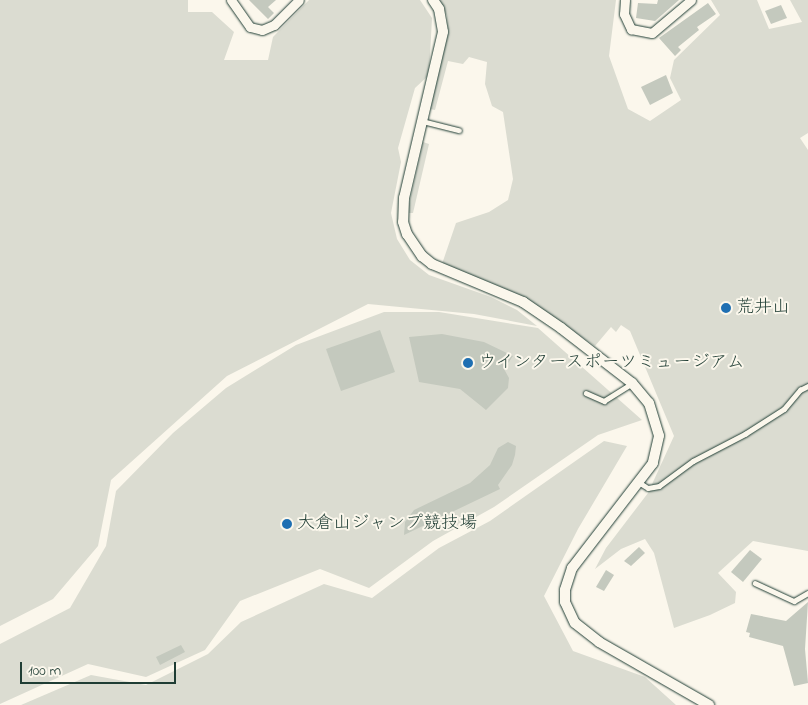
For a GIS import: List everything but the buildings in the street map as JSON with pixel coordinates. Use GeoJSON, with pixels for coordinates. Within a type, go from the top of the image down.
{"type":"FeatureCollection","features":[{"type":"Feature","properties":{"kind":"street"},"geometry":{"type":"LineString","coordinates":[[231,0],[250,27],[262,30],[274,25],[299,0]]}},
{"type":"Feature","properties":{"kind":"street"},"geometry":{"type":"LineString","coordinates":[[433,0],[439,9],[443,32],[404,198],[403,216],[407,234],[422,256],[447,271],[522,302],[632,383],[652,408],[659,436],[653,463],[640,483],[572,568],[567,578],[565,602],[576,623],[599,642],[709,705]]}},
{"type":"Feature","properties":{"kind":"street"},"geometry":{"type":"LineString","coordinates":[[625,0],[624,14],[630,29],[652,33],[691,0]]}},
{"type":"Feature","properties":{"kind":"lane"},"geometry":{"type":"LineString","coordinates":[[422,121],[459,130]]}},
{"type":"Feature","properties":{"kind":"lane"},"geometry":{"type":"LineString","coordinates":[[586,392],[604,401],[632,383]]}},
{"type":"Feature","properties":{"kind":"lane"},"geometry":{"type":"LineString","coordinates":[[640,483],[648,488],[659,486],[693,461],[745,434],[784,408],[800,390],[808,386]]}},
{"type":"Feature","properties":{"kind":"lane"},"geometry":{"type":"LineString","coordinates":[[755,582],[794,600],[808,593]]}},
{"type":"Feature","properties":{"kind":"shaded area"},"geometry":{"type":"Polygon","coordinates":[[[0,0],[188,0],[188,12],[212,12],[234,32],[224,60],[268,60],[273,37],[309,0],[420,0],[432,18],[429,75],[415,88],[398,148],[401,162],[391,213],[397,239],[410,260],[429,275],[491,297],[517,310],[537,326],[474,314],[368,304],[227,376],[111,480],[98,546],[53,599],[0,626],[0,0]]]}},
{"type":"Feature","properties":{"kind":"shaded area"},"geometry":{"type":"Polygon","coordinates":[[[440,0],[616,0],[609,56],[628,109],[650,121],[681,100],[670,78],[674,60],[720,15],[711,0],[757,0],[769,29],[802,22],[790,0],[808,0],[808,133],[800,138],[808,150],[808,551],[753,541],[718,573],[736,592],[735,603],[710,615],[674,628],[654,553],[645,539],[621,549],[595,569],[606,548],[648,493],[674,436],[630,331],[621,325],[616,332],[611,327],[595,346],[527,300],[442,264],[456,223],[489,212],[508,200],[513,179],[503,112],[492,106],[485,84],[487,62],[469,57],[463,64],[448,61],[435,110],[430,109],[448,33],[447,16],[440,0]]]}},
{"type":"Feature","properties":{"kind":"shaded area"},"geometry":{"type":"Polygon","coordinates":[[[423,142],[429,144],[413,213],[407,213],[423,142]]]}},
{"type":"Feature","properties":{"kind":"shaded area","name":"大倉山ジャンプ競技場"},"geometry":{"type":"Polygon","coordinates":[[[384,312],[439,312],[538,328],[642,420],[598,435],[494,507],[433,541],[369,588],[320,569],[240,601],[205,650],[146,677],[88,664],[0,704],[0,644],[70,608],[106,546],[116,491],[173,433],[226,388],[296,345],[384,312]]]}},
{"type":"Feature","properties":{"kind":"shaded area"},"geometry":{"type":"Polygon","coordinates":[[[604,441],[627,446],[578,529],[544,596],[573,651],[645,677],[676,705],[21,705],[91,675],[146,685],[208,654],[241,622],[324,584],[372,598],[439,548],[490,521],[604,441]]]}},
{"type":"Feature","properties":{"kind":"place","name":"荒井山"},"geometry":{"type":"Point","coordinates":[726,308]}},
{"type":"Feature","properties":{"kind":"place","name":"ウインタースポーツミュージアム"},"geometry":{"type":"Point","coordinates":[468,363]}},
{"type":"Feature","properties":{"kind":"place","name":"大倉山ジャンプ競技場"},"geometry":{"type":"Point","coordinates":[287,524]}}]}
